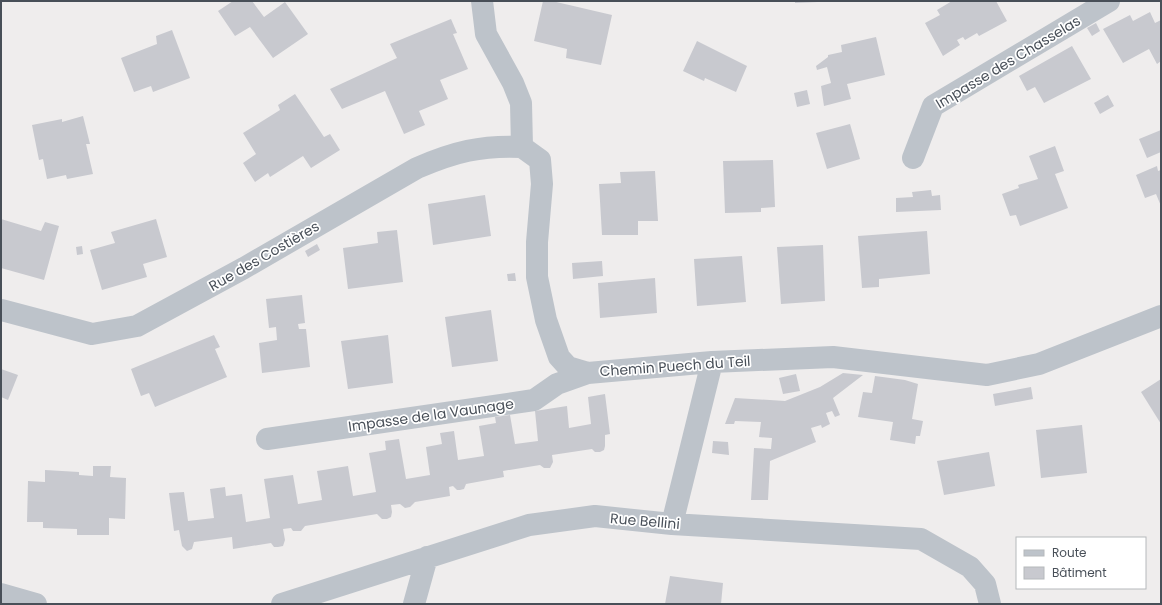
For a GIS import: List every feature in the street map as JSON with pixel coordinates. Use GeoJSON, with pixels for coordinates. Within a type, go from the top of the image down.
{"type":"FeatureCollection","features":[{"type":"Feature","properties":{"kind":"street"},"geometry":{"type":"LineString","coordinates":[[482,1],[486,34],[513,83],[521,103],[522,147]]}},
{"type":"Feature","properties":{"kind":"street","name":"Impasse des Chasselas"},"geometry":{"type":"LineString","coordinates":[[913,158],[933,106],[1109,1]]}},
{"type":"Feature","properties":{"kind":"street","name":"Rue des Costières"},"geometry":{"type":"LineString","coordinates":[[1,310],[92,334],[137,326],[244,268],[417,168],[446,155],[479,148],[501,146],[522,147]]}},
{"type":"Feature","properties":{"kind":"street","name":"Chemin Puech du Teil"},"geometry":{"type":"LineString","coordinates":[[522,147],[540,160],[542,184],[537,242],[537,277],[546,320],[559,356],[568,367],[588,373],[712,362],[833,357],[987,375],[1039,364],[1161,316]]}},
{"type":"Feature","properties":{"kind":"street"},"geometry":{"type":"LineString","coordinates":[[672,524],[712,362]]}},
{"type":"Feature","properties":{"kind":"street","name":"Impasse de la Vaunage"},"geometry":{"type":"LineString","coordinates":[[267,439],[534,400],[558,384],[588,373]]}},
{"type":"Feature","properties":{"kind":"street","name":"Rue Bellini"},"geometry":{"type":"LineString","coordinates":[[282,604],[529,525],[595,516],[672,524],[921,539],[970,567],[985,584],[990,604]]}},
{"type":"Feature","properties":{"kind":"street"},"geometry":{"type":"LineString","coordinates":[[414,604],[427,557]]}},
{"type":"Feature","properties":{"kind":"street"},"geometry":{"type":"LineString","coordinates":[[1,594],[36,604]]}},
{"type":"Feature","properties":{"kind":"building"},"geometry":{"type":"Polygon","coordinates":[[[233,1],[252,1],[264,17],[285,2],[308,34],[273,58],[250,27],[235,36],[218,11],[233,1]]]}},
{"type":"Feature","properties":{"kind":"building"},"geometry":{"type":"Polygon","coordinates":[[[543,1],[552,1],[612,15],[601,65],[566,58],[567,49],[534,41],[543,1]]]}},
{"type":"Feature","properties":{"kind":"building"},"geometry":{"type":"Polygon","coordinates":[[[795,1],[818,1],[818,2],[795,3],[795,1]]]}},
{"type":"Feature","properties":{"kind":"building"},"geometry":{"type":"Polygon","coordinates":[[[952,1],[996,1],[1007,21],[979,36],[977,33],[965,40],[963,37],[957,40],[960,45],[943,56],[925,23],[940,15],[937,10],[952,1]]]}},
{"type":"Feature","properties":{"kind":"building"},"geometry":{"type":"Polygon","coordinates":[[[1150,12],[1155,23],[1161,20],[1161,61],[1157,64],[1149,49],[1123,63],[1103,29],[1130,15],[1133,21],[1150,12]]]}},
{"type":"Feature","properties":{"kind":"building"},"geometry":{"type":"Polygon","coordinates":[[[451,19],[457,33],[453,34],[468,69],[440,80],[448,99],[419,111],[425,125],[404,134],[385,91],[342,109],[330,89],[397,58],[390,44],[451,19]]]}},
{"type":"Feature","properties":{"kind":"building"},"geometry":{"type":"Polygon","coordinates":[[[1096,23],[1100,31],[1092,36],[1087,28],[1096,23]]]}},
{"type":"Feature","properties":{"kind":"building"},"geometry":{"type":"Polygon","coordinates":[[[172,30],[190,78],[153,92],[151,86],[134,92],[121,58],[157,44],[156,36],[172,30]]]}},
{"type":"Feature","properties":{"kind":"building"},"geometry":{"type":"Polygon","coordinates":[[[876,37],[885,75],[847,84],[851,99],[824,106],[821,86],[831,83],[827,67],[817,70],[816,66],[828,57],[828,55],[842,52],[841,45],[876,37]]]}},
{"type":"Feature","properties":{"kind":"building"},"geometry":{"type":"Polygon","coordinates":[[[697,41],[747,66],[736,92],[705,78],[704,81],[683,71],[697,41]]]}},
{"type":"Feature","properties":{"kind":"building"},"geometry":{"type":"Polygon","coordinates":[[[1072,46],[1091,79],[1044,103],[1035,87],[1027,91],[1019,76],[1072,46]]]}},
{"type":"Feature","properties":{"kind":"building"},"geometry":{"type":"Polygon","coordinates":[[[807,90],[810,104],[797,107],[794,93],[807,90]]]}},
{"type":"Feature","properties":{"kind":"building"},"geometry":{"type":"Polygon","coordinates":[[[295,94],[324,137],[330,134],[340,150],[311,168],[303,156],[270,177],[268,173],[255,182],[243,163],[256,154],[243,133],[280,110],[278,105],[295,94]]]}},
{"type":"Feature","properties":{"kind":"building"},"geometry":{"type":"Polygon","coordinates":[[[1108,95],[1114,106],[1100,114],[1094,103],[1108,95]]]}},
{"type":"Feature","properties":{"kind":"building"},"geometry":{"type":"Polygon","coordinates":[[[83,116],[90,144],[86,144],[93,174],[67,179],[66,175],[47,179],[43,159],[39,160],[32,125],[62,119],[62,122],[83,116]]]}},
{"type":"Feature","properties":{"kind":"building"},"geometry":{"type":"Polygon","coordinates":[[[850,124],[860,159],[827,169],[816,133],[850,124]]]}},
{"type":"Feature","properties":{"kind":"building"},"geometry":{"type":"Polygon","coordinates":[[[1161,130],[1161,152],[1147,158],[1139,139],[1161,130]]]}},
{"type":"Feature","properties":{"kind":"building"},"geometry":{"type":"Polygon","coordinates":[[[1055,146],[1064,171],[1055,174],[1068,208],[1020,226],[1016,215],[1010,216],[1002,194],[1019,188],[1018,185],[1038,179],[1029,156],[1055,146]]]}},
{"type":"Feature","properties":{"kind":"building"},"geometry":{"type":"Polygon","coordinates":[[[773,160],[775,207],[761,208],[761,212],[725,213],[723,161],[773,160]]]}},
{"type":"Feature","properties":{"kind":"building"},"geometry":{"type":"Polygon","coordinates":[[[1157,166],[1158,171],[1161,170],[1161,206],[1156,194],[1145,198],[1136,175],[1157,166]]]}},
{"type":"Feature","properties":{"kind":"building"},"geometry":{"type":"Polygon","coordinates":[[[655,171],[658,221],[638,221],[638,235],[602,235],[599,184],[621,183],[620,172],[655,171]]]}},
{"type":"Feature","properties":{"kind":"building"},"geometry":{"type":"Polygon","coordinates":[[[931,190],[932,196],[940,195],[941,210],[896,212],[896,198],[913,197],[912,192],[931,190]]]}},
{"type":"Feature","properties":{"kind":"building"},"geometry":{"type":"Polygon","coordinates":[[[485,195],[491,236],[433,245],[428,204],[485,195]]]}},
{"type":"Feature","properties":{"kind":"building"},"geometry":{"type":"Polygon","coordinates":[[[1,219],[41,231],[45,222],[59,226],[44,280],[1,268],[1,219]]]}},
{"type":"Feature","properties":{"kind":"building"},"geometry":{"type":"Polygon","coordinates":[[[156,219],[167,257],[143,264],[147,277],[102,290],[90,250],[115,243],[111,232],[156,219]]]}},
{"type":"Feature","properties":{"kind":"building"},"geometry":{"type":"Polygon","coordinates":[[[397,230],[403,282],[348,289],[343,248],[378,243],[377,232],[397,230]]]}},
{"type":"Feature","properties":{"kind":"building"},"geometry":{"type":"Polygon","coordinates":[[[927,231],[930,274],[879,279],[879,287],[862,288],[858,236],[927,231]]]}},
{"type":"Feature","properties":{"kind":"building"},"geometry":{"type":"Polygon","coordinates":[[[317,244],[320,250],[308,257],[305,251],[317,244]]]}},
{"type":"Feature","properties":{"kind":"building"},"geometry":{"type":"Polygon","coordinates":[[[823,245],[825,301],[781,304],[777,247],[823,245]]]}},
{"type":"Feature","properties":{"kind":"building"},"geometry":{"type":"Polygon","coordinates":[[[82,246],[83,254],[77,255],[76,247],[82,246]]]}},
{"type":"Feature","properties":{"kind":"building"},"geometry":{"type":"Polygon","coordinates":[[[742,256],[746,302],[697,306],[694,259],[742,256]]]}},
{"type":"Feature","properties":{"kind":"building"},"geometry":{"type":"Polygon","coordinates":[[[602,261],[603,276],[573,279],[572,263],[602,261]]]}},
{"type":"Feature","properties":{"kind":"building"},"geometry":{"type":"Polygon","coordinates":[[[515,273],[516,281],[508,281],[507,274],[515,273]]]}},
{"type":"Feature","properties":{"kind":"building"},"geometry":{"type":"Polygon","coordinates":[[[655,278],[657,313],[600,318],[598,283],[655,278]]]}},
{"type":"Feature","properties":{"kind":"building"},"geometry":{"type":"Polygon","coordinates":[[[302,295],[305,323],[298,324],[299,329],[306,329],[310,367],[262,373],[259,343],[277,340],[276,327],[269,328],[266,299],[302,295]]]}},
{"type":"Feature","properties":{"kind":"building"},"geometry":{"type":"Polygon","coordinates":[[[491,310],[498,361],[452,367],[445,317],[491,310]]]}},
{"type":"Feature","properties":{"kind":"building"},"geometry":{"type":"Polygon","coordinates":[[[214,335],[220,347],[215,349],[227,377],[155,407],[149,393],[141,396],[131,369],[214,335]]]}},
{"type":"Feature","properties":{"kind":"building"},"geometry":{"type":"Polygon","coordinates":[[[388,335],[393,383],[348,389],[341,341],[388,335]]]}},
{"type":"Feature","properties":{"kind":"building"},"geometry":{"type":"Polygon","coordinates":[[[1,369],[18,375],[8,400],[1,397],[1,369]]]}},
{"type":"Feature","properties":{"kind":"building"},"geometry":{"type":"Polygon","coordinates":[[[843,373],[863,375],[833,398],[840,415],[835,417],[832,411],[826,413],[830,424],[822,428],[821,425],[811,428],[816,442],[770,461],[768,500],[751,500],[754,448],[771,449],[772,438],[759,437],[761,422],[735,421],[734,424],[725,424],[735,398],[785,401],[820,387],[843,373]]]}},
{"type":"Feature","properties":{"kind":"building"},"geometry":{"type":"Polygon","coordinates":[[[796,374],[800,391],[783,394],[779,378],[796,374]]]}},
{"type":"Feature","properties":{"kind":"building"},"geometry":{"type":"Polygon","coordinates":[[[875,376],[905,380],[918,384],[912,419],[923,421],[920,436],[916,436],[915,444],[890,440],[893,422],[858,417],[863,392],[872,393],[875,376]]]}},
{"type":"Feature","properties":{"kind":"building"},"geometry":{"type":"Polygon","coordinates":[[[1161,379],[1161,424],[1141,392],[1161,379]]]}},
{"type":"Feature","properties":{"kind":"building"},"geometry":{"type":"Polygon","coordinates":[[[1031,387],[1033,399],[995,406],[993,394],[1031,387]]]}},
{"type":"Feature","properties":{"kind":"building"},"geometry":{"type":"Polygon","coordinates":[[[605,394],[610,434],[605,435],[604,450],[595,452],[592,449],[552,455],[553,462],[550,468],[544,468],[540,465],[503,471],[504,477],[466,484],[464,489],[457,490],[453,486],[449,487],[450,496],[415,502],[410,507],[405,508],[400,504],[391,505],[391,517],[387,519],[382,519],[377,514],[305,526],[301,531],[293,531],[291,528],[283,529],[285,540],[283,546],[278,547],[274,547],[271,543],[233,549],[232,537],[194,542],[192,549],[187,551],[182,546],[179,530],[174,531],[169,493],[184,492],[188,521],[214,518],[210,489],[225,487],[226,496],[242,494],[246,522],[270,518],[264,479],[293,475],[298,504],[322,500],[317,471],[348,466],[353,496],[376,492],[369,453],[386,450],[385,441],[399,439],[406,479],[430,475],[426,447],[442,444],[440,433],[454,431],[458,460],[484,456],[479,426],[496,423],[495,417],[510,415],[515,444],[538,441],[535,411],[567,406],[569,428],[591,424],[588,397],[605,394]]]}},
{"type":"Feature","properties":{"kind":"building"},"geometry":{"type":"Polygon","coordinates":[[[1082,425],[1087,473],[1041,478],[1036,430],[1082,425]]]}},
{"type":"Feature","properties":{"kind":"building"},"geometry":{"type":"Polygon","coordinates":[[[713,441],[728,442],[729,455],[712,453],[713,441]]]}},
{"type":"Feature","properties":{"kind":"building"},"geometry":{"type":"Polygon","coordinates":[[[989,452],[995,486],[944,495],[937,461],[989,452]]]}},
{"type":"Feature","properties":{"kind":"building"},"geometry":{"type":"Polygon","coordinates":[[[93,466],[111,466],[110,477],[126,478],[125,519],[109,518],[109,535],[77,535],[77,529],[43,528],[43,522],[27,522],[28,481],[45,482],[45,470],[79,472],[79,475],[93,476],[93,466]]]}},
{"type":"Feature","properties":{"kind":"building"},"geometry":{"type":"Polygon","coordinates":[[[670,576],[723,583],[721,604],[665,604],[670,576]]]}}]}
